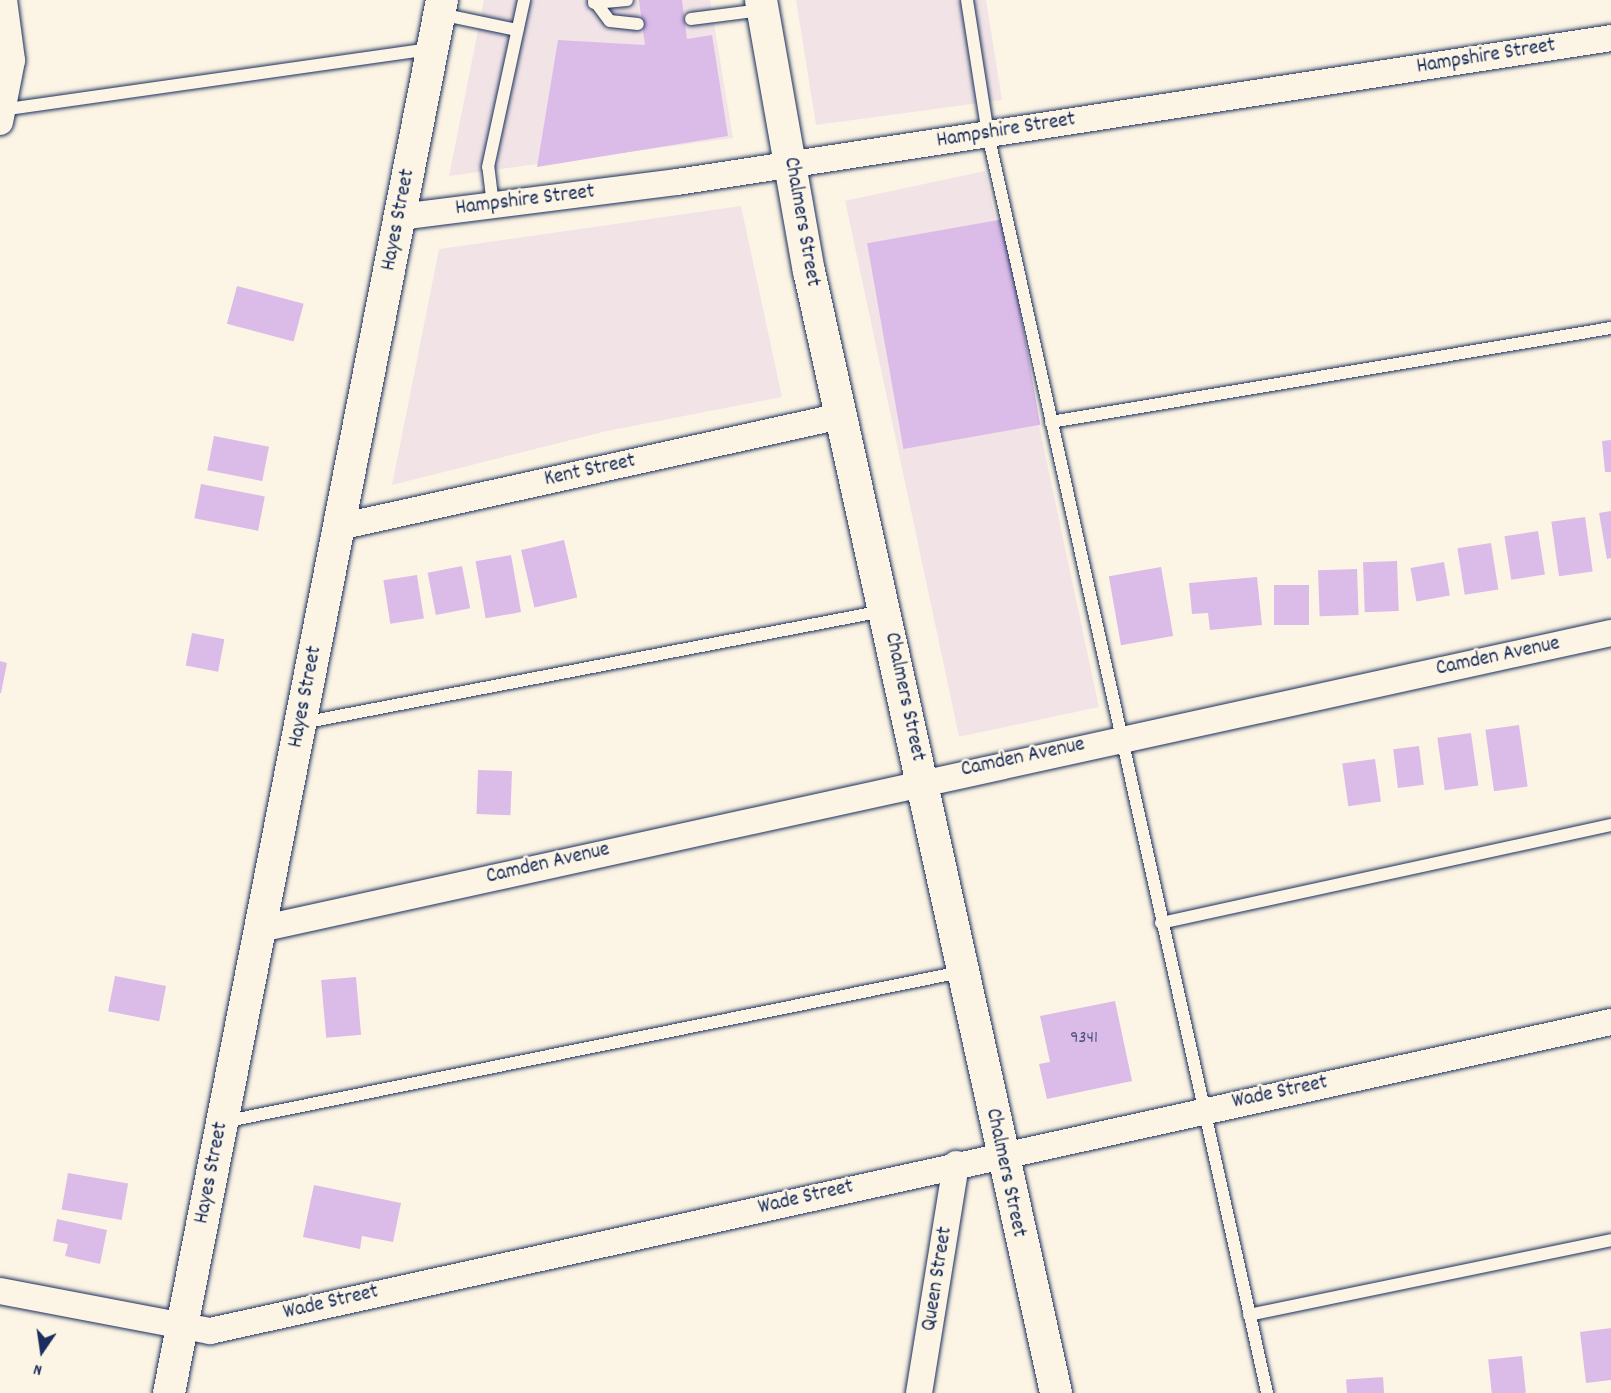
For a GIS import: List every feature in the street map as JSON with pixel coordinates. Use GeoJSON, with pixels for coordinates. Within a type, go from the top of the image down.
{"type":"FeatureCollection","features":[{"type":"Feature","properties":{"kind":"street"},"geometry":{"type":"LineString","coordinates":[[1,114],[13,38],[4,0]]}},
{"type":"Feature","properties":{"kind":"street","name":"Chalmers Street"},"geometry":{"type":"LineString","coordinates":[[762,5],[790,164],[841,416],[963,971],[999,1155],[1056,1393]]}},
{"type":"Feature","properties":{"kind":"street","name":"Hayes Street"},"geometry":{"type":"LineString","coordinates":[[169,1393],[441,7]]}},
{"type":"Feature","properties":{"kind":"street","name":"Hampshire Street"},"geometry":{"type":"LineString","coordinates":[[400,217],[790,164],[1611,38]]}},
{"type":"Feature","properties":{"kind":"street","name":"Kent Street"},"geometry":{"type":"LineString","coordinates":[[339,527],[841,416]]}},
{"type":"Feature","properties":{"kind":"street","name":"Camden Avenue"},"geometry":{"type":"LineString","coordinates":[[260,929],[922,780],[1611,633]]}},
{"type":"Feature","properties":{"kind":"street","name":"Wade Street"},"geometry":{"type":"LineString","coordinates":[[0,1291],[210,1331],[1203,1109],[1611,1022]]}},
{"type":"Feature","properties":{"kind":"street","name":"Queen Street"},"geometry":{"type":"LineString","coordinates":[[920,1393],[956,1164]]}},
{"type":"Feature","properties":{"kind":"lane"},"geometry":{"type":"LineString","coordinates":[[493,205],[488,167],[524,0]]}},
{"type":"Feature","properties":{"kind":"lane"},"geometry":{"type":"LineString","coordinates":[[594,1],[627,0]]}},
{"type":"Feature","properties":{"kind":"lane"},"geometry":{"type":"LineString","coordinates":[[967,0],[988,134],[1119,737],[1267,1393]]}},
{"type":"Feature","properties":{"kind":"lane"},"geometry":{"type":"LineString","coordinates":[[594,1],[610,21],[638,24]]}},
{"type":"Feature","properties":{"kind":"lane"},"geometry":{"type":"LineString","coordinates":[[691,19],[762,5]]}},
{"type":"Feature","properties":{"kind":"lane"},"geometry":{"type":"LineString","coordinates":[[441,7],[517,30]]}},
{"type":"Feature","properties":{"kind":"lane"},"geometry":{"type":"LineString","coordinates":[[1,114],[433,49]]}},
{"type":"Feature","properties":{"kind":"lane"},"geometry":{"type":"LineString","coordinates":[[1051,422],[1611,328]]}},
{"type":"Feature","properties":{"kind":"lane"},"geometry":{"type":"LineString","coordinates":[[300,724],[885,611]]}},
{"type":"Feature","properties":{"kind":"lane"},"geometry":{"type":"LineString","coordinates":[[1161,923],[1611,825]]}},
{"type":"Feature","properties":{"kind":"lane"},"geometry":{"type":"LineString","coordinates":[[222,1122],[963,971]]}},
{"type":"Feature","properties":{"kind":"lane"},"geometry":{"type":"LineString","coordinates":[[1249,1315],[1611,1240]]}},
{"type":"Feature","properties":{"kind":"shaded area"},"geometry":{"type":"Polygon","coordinates":[[[484,0],[710,0],[733,138],[449,176],[484,0]]]}},
{"type":"Feature","properties":{"kind":"shaded area"},"geometry":{"type":"Polygon","coordinates":[[[796,0],[986,0],[1002,100],[816,125],[796,0]]]}},
{"type":"Feature","properties":{"kind":"shaded area"},"geometry":{"type":"Polygon","coordinates":[[[985,171],[1099,707],[959,737],[845,201],[985,171]]]}},
{"type":"Feature","properties":{"kind":"shaded area"},"geometry":{"type":"Polygon","coordinates":[[[741,206],[782,397],[607,431],[392,485],[439,249],[741,206]]]}},
{"type":"Feature","properties":{"kind":"building"},"geometry":{"type":"Polygon","coordinates":[[[639,0],[682,0],[687,39],[712,35],[728,136],[537,167],[558,40],[645,45],[639,0]]]}},
{"type":"Feature","properties":{"kind":"building"},"geometry":{"type":"Polygon","coordinates":[[[1004,219],[1040,425],[903,449],[867,243],[1004,219]]]}},
{"type":"Feature","properties":{"kind":"building"},"geometry":{"type":"Polygon","coordinates":[[[237,286],[304,304],[294,342],[227,324],[237,286]]]}},
{"type":"Feature","properties":{"kind":"building"},"geometry":{"type":"Polygon","coordinates":[[[214,436],[269,447],[262,481],[207,470],[214,436]]]}},
{"type":"Feature","properties":{"kind":"building"},"geometry":{"type":"Polygon","coordinates":[[[1611,440],[1611,472],[1605,472],[1602,441],[1611,440]]]}},
{"type":"Feature","properties":{"kind":"building"},"geometry":{"type":"Polygon","coordinates":[[[201,484],[265,496],[258,531],[194,518],[201,484]]]}},
{"type":"Feature","properties":{"kind":"building"},"geometry":{"type":"Polygon","coordinates":[[[1611,511],[1611,558],[1607,559],[1599,513],[1611,511]]]}},
{"type":"Feature","properties":{"kind":"building"},"geometry":{"type":"Polygon","coordinates":[[[1585,517],[1593,571],[1559,576],[1551,522],[1585,517]]]}},
{"type":"Feature","properties":{"kind":"building"},"geometry":{"type":"Polygon","coordinates":[[[1538,531],[1545,574],[1511,580],[1504,536],[1538,531]]]}},
{"type":"Feature","properties":{"kind":"building"},"geometry":{"type":"Polygon","coordinates":[[[564,540],[577,597],[534,607],[521,550],[564,540]]]}},
{"type":"Feature","properties":{"kind":"building"},"geometry":{"type":"Polygon","coordinates":[[[1491,543],[1498,589],[1465,595],[1457,548],[1491,543]]]}},
{"type":"Feature","properties":{"kind":"building"},"geometry":{"type":"Polygon","coordinates":[[[511,555],[521,612],[486,618],[476,561],[511,555]]]}},
{"type":"Feature","properties":{"kind":"building"},"geometry":{"type":"Polygon","coordinates":[[[1397,561],[1399,611],[1365,612],[1363,562],[1397,561]]]}},
{"type":"Feature","properties":{"kind":"building"},"geometry":{"type":"Polygon","coordinates":[[[1444,562],[1450,595],[1416,601],[1411,568],[1444,562]]]}},
{"type":"Feature","properties":{"kind":"building"},"geometry":{"type":"Polygon","coordinates":[[[462,566],[470,608],[436,615],[428,573],[462,566]]]}},
{"type":"Feature","properties":{"kind":"building"},"geometry":{"type":"Polygon","coordinates":[[[1161,567],[1173,636],[1121,645],[1109,576],[1161,567]]]}},
{"type":"Feature","properties":{"kind":"building"},"geometry":{"type":"Polygon","coordinates":[[[1357,569],[1359,615],[1320,616],[1318,570],[1357,569]]]}},
{"type":"Feature","properties":{"kind":"building"},"geometry":{"type":"Polygon","coordinates":[[[417,575],[424,618],[390,624],[383,580],[417,575]]]}},
{"type":"Feature","properties":{"kind":"building"},"geometry":{"type":"Polygon","coordinates":[[[1257,577],[1262,625],[1210,630],[1208,613],[1192,614],[1189,583],[1257,577]]]}},
{"type":"Feature","properties":{"kind":"building"},"geometry":{"type":"Polygon","coordinates":[[[1274,585],[1309,585],[1309,625],[1274,625],[1274,585]]]}},
{"type":"Feature","properties":{"kind":"building"},"geometry":{"type":"Polygon","coordinates":[[[192,633],[224,639],[218,672],[186,665],[192,633]]]}},
{"type":"Feature","properties":{"kind":"building"},"geometry":{"type":"Polygon","coordinates":[[[0,661],[7,663],[1,693],[0,693],[0,661]]]}},
{"type":"Feature","properties":{"kind":"building"},"geometry":{"type":"Polygon","coordinates":[[[1519,725],[1528,786],[1494,791],[1485,730],[1519,725]]]}},
{"type":"Feature","properties":{"kind":"building"},"geometry":{"type":"Polygon","coordinates":[[[1471,733],[1478,785],[1445,790],[1437,738],[1471,733]]]}},
{"type":"Feature","properties":{"kind":"building"},"geometry":{"type":"Polygon","coordinates":[[[1419,746],[1424,785],[1398,788],[1393,749],[1419,746]]]}},
{"type":"Feature","properties":{"kind":"building"},"geometry":{"type":"Polygon","coordinates":[[[1375,759],[1381,802],[1348,806],[1342,764],[1375,759]]]}},
{"type":"Feature","properties":{"kind":"building"},"geometry":{"type":"Polygon","coordinates":[[[478,770],[512,771],[510,815],[476,814],[478,770]]]}},
{"type":"Feature","properties":{"kind":"building"},"geometry":{"type":"Polygon","coordinates":[[[115,976],[166,986],[159,1021],[108,1011],[115,976]]]}},
{"type":"Feature","properties":{"kind":"building"},"geometry":{"type":"Polygon","coordinates":[[[356,977],[361,1035],[326,1038],[321,980],[356,977]]]}},
{"type":"Feature","properties":{"kind":"building"},"geometry":{"type":"Polygon","coordinates":[[[1115,1001],[1132,1081],[1047,1099],[1039,1064],[1050,1062],[1040,1016],[1115,1001]]]}},
{"type":"Feature","properties":{"kind":"building"},"geometry":{"type":"Polygon","coordinates":[[[68,1173],[128,1184],[122,1220],[62,1209],[68,1173]]]}},
{"type":"Feature","properties":{"kind":"building"},"geometry":{"type":"Polygon","coordinates":[[[314,1185],[401,1203],[393,1242],[362,1236],[360,1249],[303,1237],[314,1185]]]}},
{"type":"Feature","properties":{"kind":"building"},"geometry":{"type":"Polygon","coordinates":[[[57,1219],[107,1230],[100,1264],[65,1256],[68,1244],[53,1241],[57,1219]]]}},
{"type":"Feature","properties":{"kind":"building"},"geometry":{"type":"Polygon","coordinates":[[[1611,1328],[1611,1380],[1586,1383],[1580,1332],[1611,1328]]]}},
{"type":"Feature","properties":{"kind":"building"},"geometry":{"type":"Polygon","coordinates":[[[1522,1356],[1526,1393],[1492,1393],[1488,1360],[1522,1356]]]}},
{"type":"Feature","properties":{"kind":"building"},"geometry":{"type":"Polygon","coordinates":[[[1383,1377],[1384,1393],[1347,1393],[1346,1380],[1383,1377]]]}}]}
